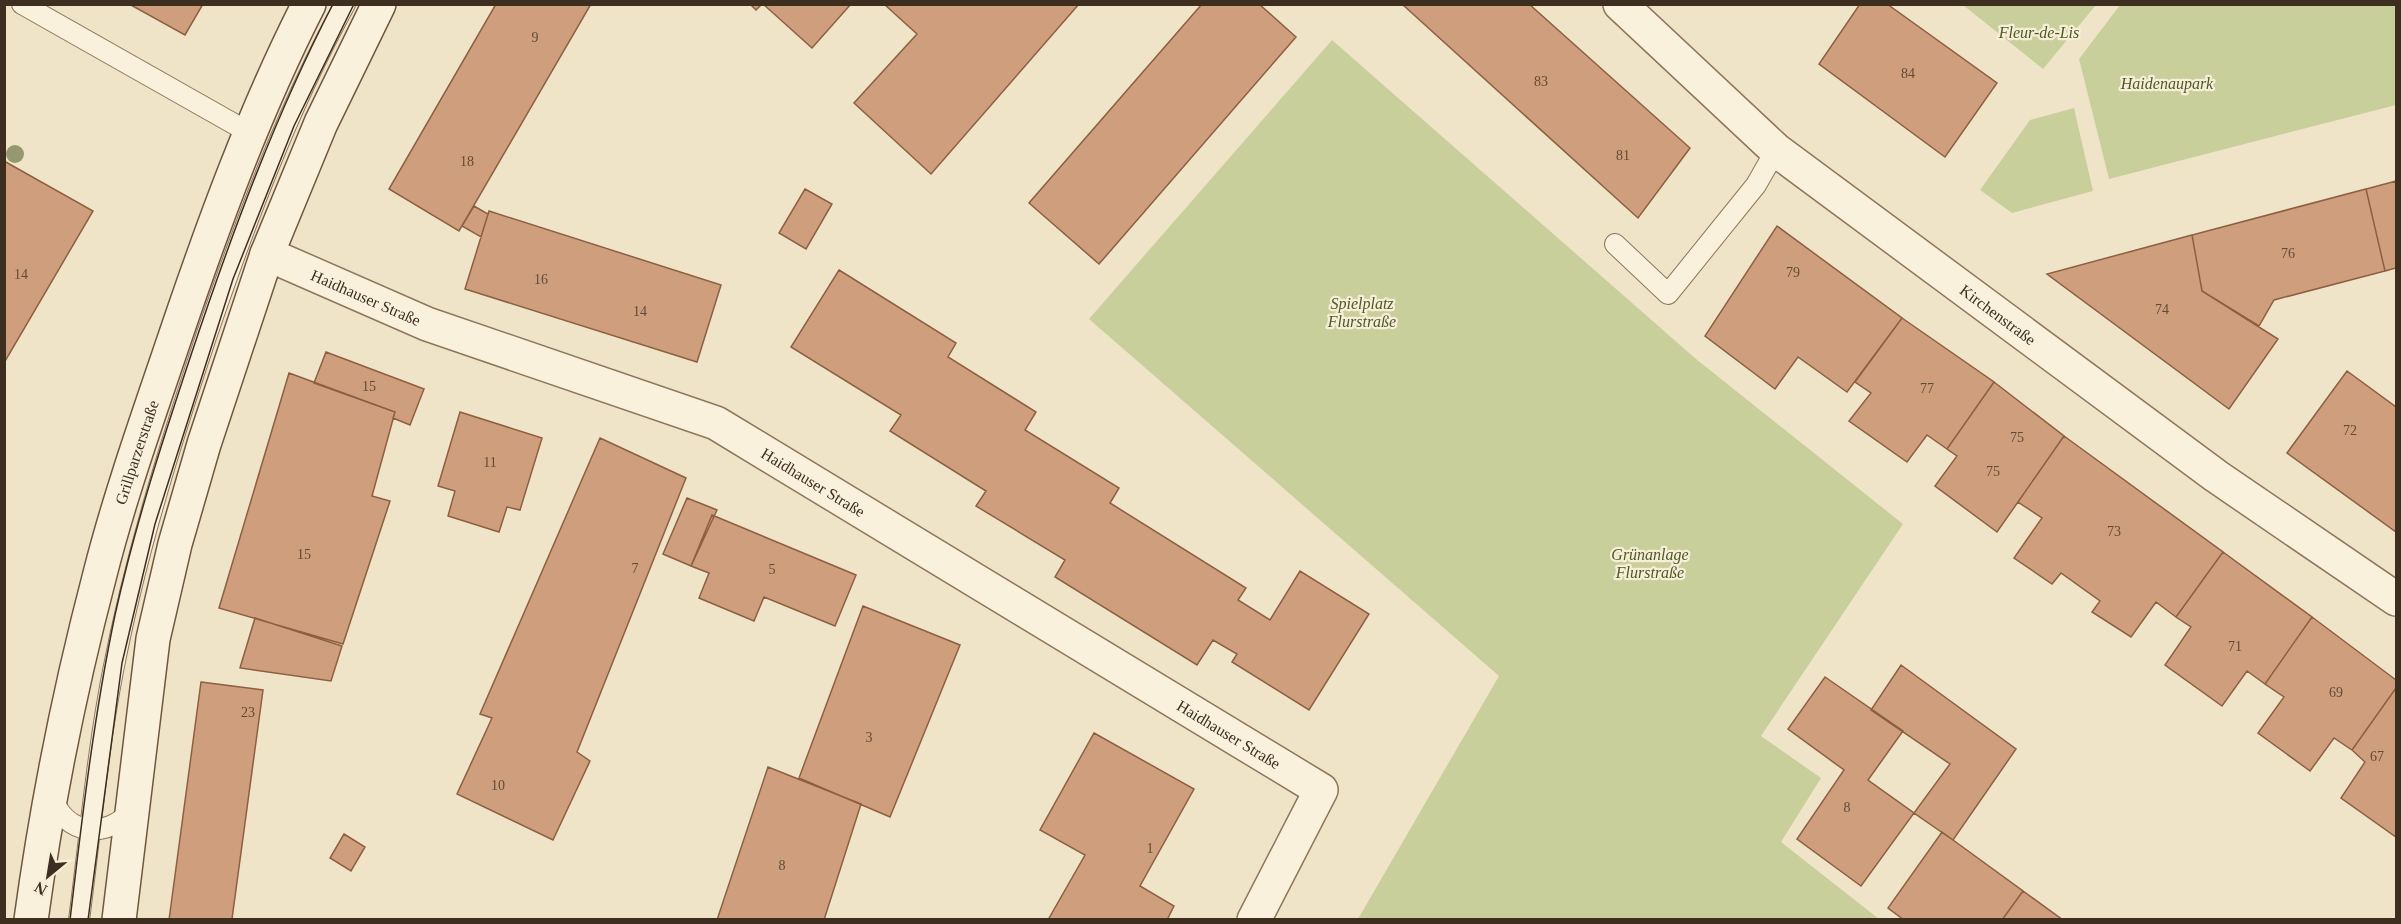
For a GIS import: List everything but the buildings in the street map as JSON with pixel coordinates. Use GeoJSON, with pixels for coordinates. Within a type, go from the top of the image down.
{"type":"FeatureCollection","features":[{"type":"Feature","properties":{"kind":"street","name":"Grillparzerstraße"},"geometry":{"type":"LineString","coordinates":[[31,920],[51,794],[100,573],[156,394],[218,212],[249,133],[309,4]]}},
{"type":"Feature","properties":{"kind":"street"},"geometry":{"type":"LineString","coordinates":[[119,920],[153,639],[172,554],[207,434],[267,254],[321,123],[379,4]]}},
{"type":"Feature","properties":{"kind":"street","name":"Kirchenstraße"},"geometry":{"type":"LineString","coordinates":[[1620,4],[1776,150],[2216,476],[2397,598]]}},
{"type":"Feature","properties":{"kind":"street","name":"Haidhauser Straße"},"geometry":{"type":"LineString","coordinates":[[267,254],[426,324],[716,423],[1321,790],[1254,920]]}},
{"type":"Feature","properties":{"kind":"lane"},"geometry":{"type":"LineString","coordinates":[[22,4],[249,133]]}},
{"type":"Feature","properties":{"kind":"lane"},"geometry":{"type":"LineString","coordinates":[[79,920],[115,663],[132,584],[163,465],[255,200],[304,86],[345,4]]}},
{"type":"Feature","properties":{"kind":"lane"},"geometry":{"type":"LineString","coordinates":[[1615,244],[1668,294],[1756,185],[1776,150]]}},
{"type":"Feature","properties":{"kind":"lane"},"geometry":{"type":"LineString","coordinates":[[51,794],[61,815],[70,824],[91,831],[118,824],[133,810]]}},
{"type":"Feature","properties":{"kind":"green space","name":"Fleur-de-Lis"},"geometry":{"type":"Polygon","coordinates":[[[1963,5],[2096,5],[2043,69],[1963,5]]]}},
{"type":"Feature","properties":{"kind":"green space","name":"Haidenaupark"},"geometry":{"type":"Polygon","coordinates":[[[2120,5],[2396,5],[2396,105],[2109,179],[2079,59],[2120,5]]]}},
{"type":"Feature","properties":{"kind":"green space","name":"Grünanlage Flurstraße"},"geometry":{"type":"Polygon","coordinates":[[[1332,40],[1696,359],[1903,524],[1761,736],[1821,778],[1781,842],[1879,919],[1358,919],[1499,676],[1089,319],[1332,40]]]}},
{"type":"Feature","properties":{"kind":"green space"},"geometry":{"type":"Polygon","coordinates":[[[2074,108],[2093,191],[2012,213],[1980,190],[2030,120],[2074,108]]]}},
{"type":"Feature","properties":{"kind":"tram line"},"geometry":{"type":"LineString","coordinates":[[70,920],[101,690],[115,615],[141,515],[192,352],[239,219],[273,132],[333,4]]}},
{"type":"Feature","properties":{"kind":"tram line"},"geometry":{"type":"LineString","coordinates":[[88,920],[122,663],[155,524],[233,279],[294,126],[354,4]]}},
{"type":"Feature","properties":{"kind":"park label","name":"Spielplatz Flurstraße"},"geometry":{"type":"Point","coordinates":[1362,312]}}]}
